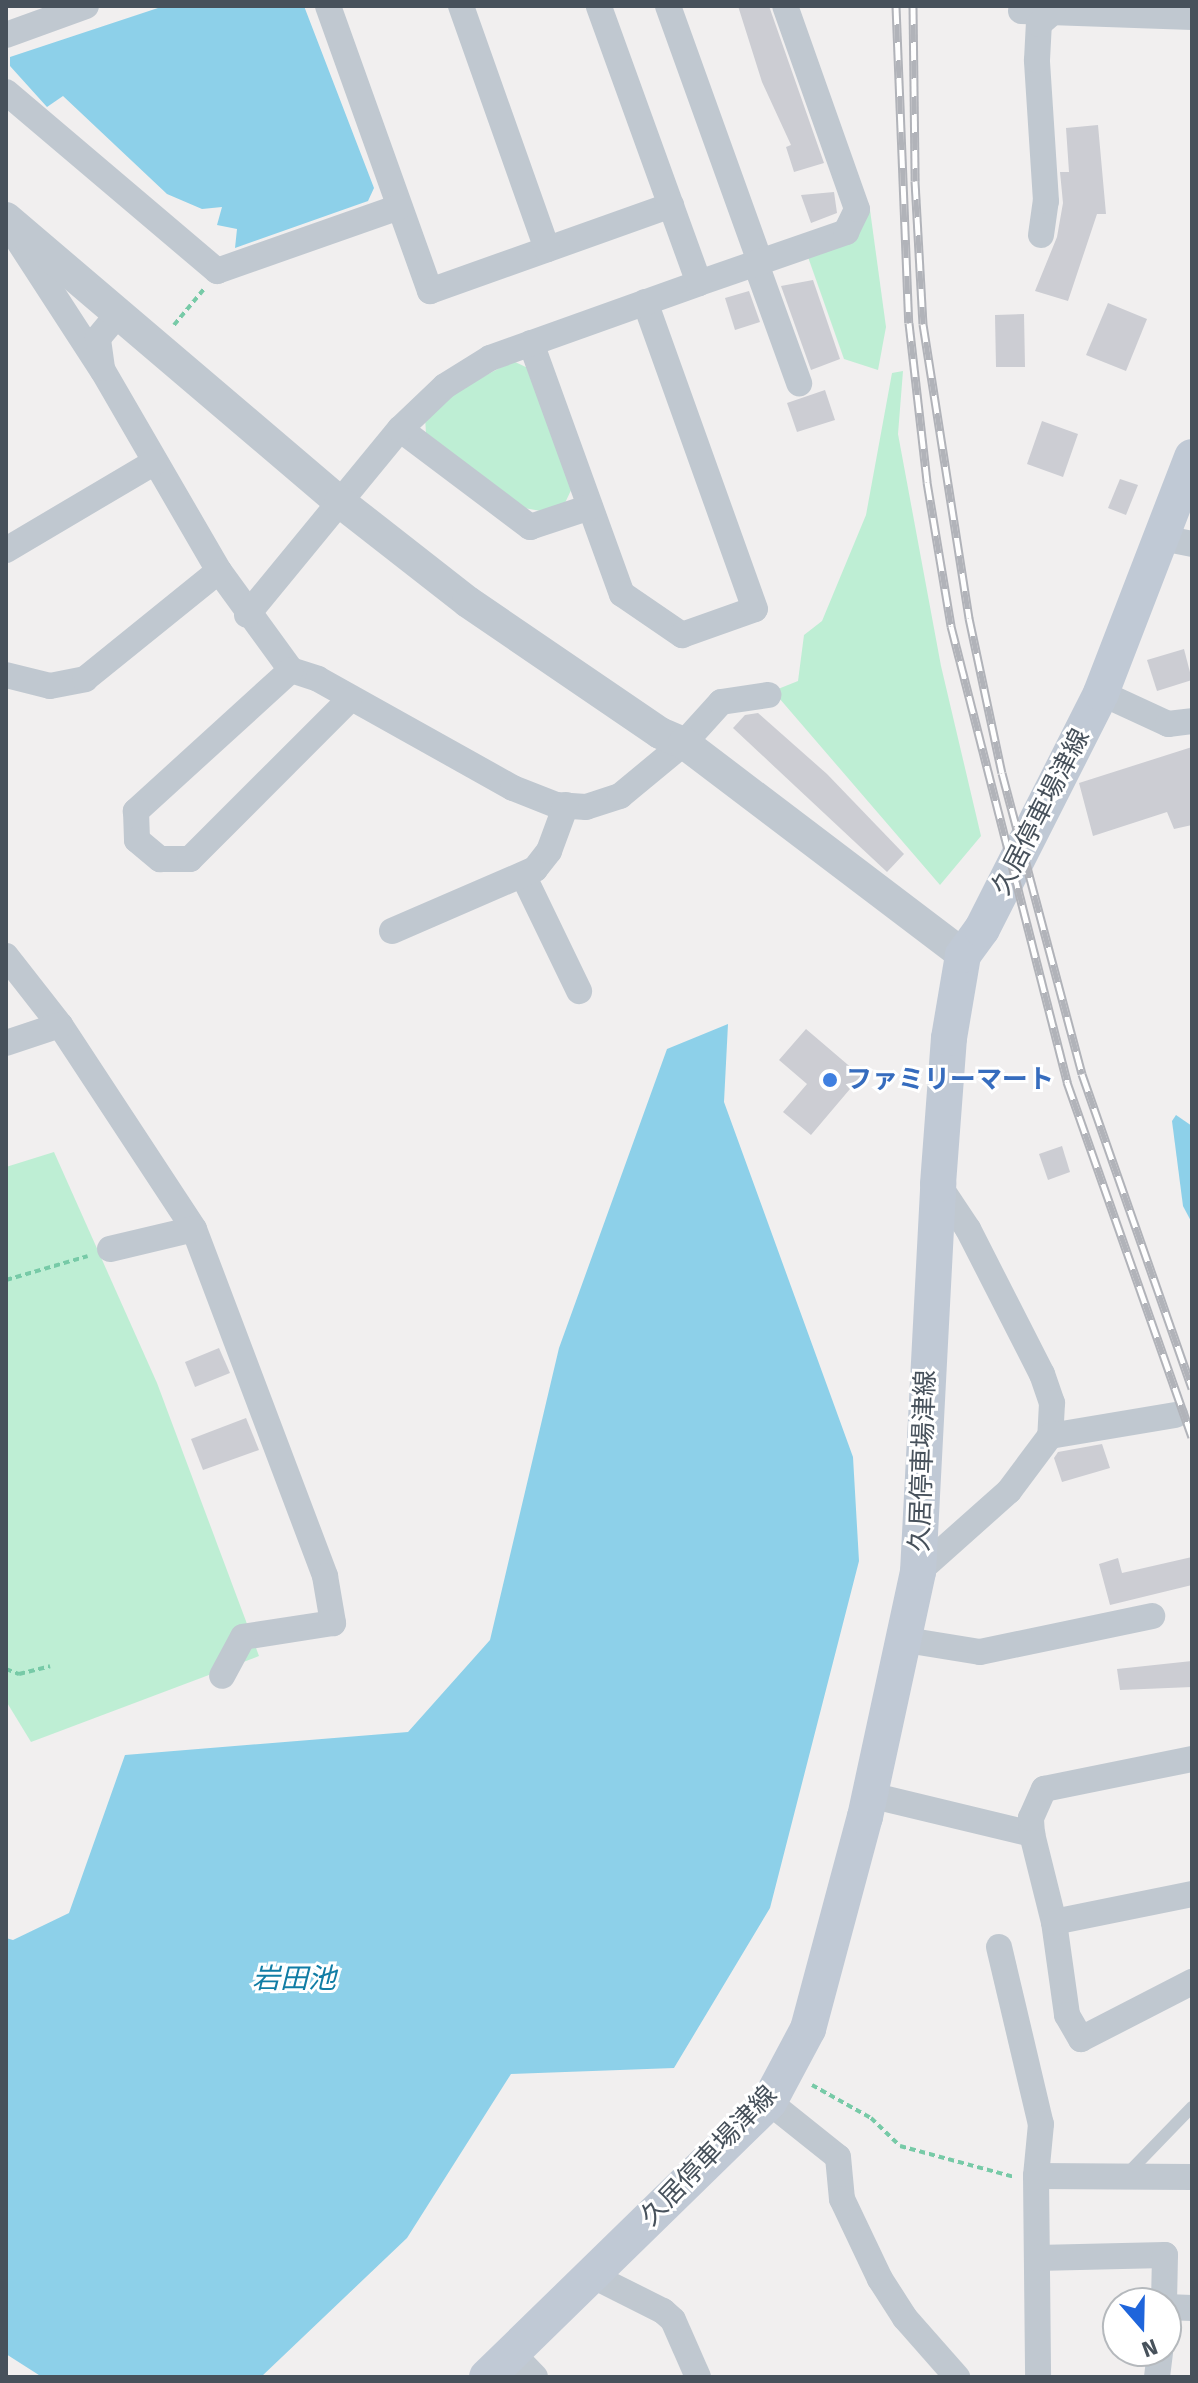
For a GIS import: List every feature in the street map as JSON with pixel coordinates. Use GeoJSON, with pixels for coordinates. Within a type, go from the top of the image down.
{"type":"FeatureCollection","features":[{"type":"Feature","properties":{"kind":"main road","name":"久居停車場津線"},"geometry":{"type":"LineString","coordinates":[[511,2369],[591,2275],[769,2102],[808,2029],[830,1958],[870,1795],[906,1640],[918,1572],[938,1184],[949,1038],[963,955],[982,929],[1177,541],[1192,457]]}},
{"type":"Feature","properties":{"kind":"street"},"geometry":{"type":"LineString","coordinates":[[6,35],[86,6]]}},
{"type":"Feature","properties":{"kind":"street"},"geometry":{"type":"LineString","coordinates":[[328,6],[430,291],[671,205]]}},
{"type":"Feature","properties":{"kind":"street"},"geometry":{"type":"LineString","coordinates":[[461,6],[547,249]]}},
{"type":"Feature","properties":{"kind":"street"},"geometry":{"type":"LineString","coordinates":[[599,6],[699,283]]}},
{"type":"Feature","properties":{"kind":"street"},"geometry":{"type":"LineString","coordinates":[[668,6],[799,383]]}},
{"type":"Feature","properties":{"kind":"street"},"geometry":{"type":"LineString","coordinates":[[247,615],[400,429],[462,374],[531,343],[846,232],[857,209],[785,6]]}},
{"type":"Feature","properties":{"kind":"street"},"geometry":{"type":"LineString","coordinates":[[1021,11],[1111,9],[1192,17]]}},
{"type":"Feature","properties":{"kind":"street"},"geometry":{"type":"LineString","coordinates":[[1041,235],[1046,201],[1037,60],[1039,24],[1053,12]]}},
{"type":"Feature","properties":{"kind":"street"},"geometry":{"type":"LineString","coordinates":[[6,92],[217,271],[399,207]]}},
{"type":"Feature","properties":{"kind":"street"},"geometry":{"type":"LineString","coordinates":[[6,220],[120,312],[340,502],[468,602],[660,733],[684,743],[963,955]]}},
{"type":"Feature","properties":{"kind":"street"},"geometry":{"type":"LineString","coordinates":[[6,220],[103,371],[219,571],[247,615],[291,670],[318,679],[349,700],[513,788],[566,805],[586,807],[620,796],[684,743],[721,702],[768,695]]}},
{"type":"Feature","properties":{"kind":"street"},"geometry":{"type":"LineString","coordinates":[[531,343],[622,594],[682,635],[755,609],[645,302]]}},
{"type":"Feature","properties":{"kind":"street"},"geometry":{"type":"LineString","coordinates":[[103,371],[98,338],[120,312]]}},
{"type":"Feature","properties":{"kind":"street"},"geometry":{"type":"LineString","coordinates":[[400,429],[530,527],[590,507]]}},
{"type":"Feature","properties":{"kind":"street"},"geometry":{"type":"LineString","coordinates":[[6,550],[155,462]]}},
{"type":"Feature","properties":{"kind":"street"},"geometry":{"type":"LineString","coordinates":[[6,675],[50,686],[85,679],[219,571]]}},
{"type":"Feature","properties":{"kind":"street"},"geometry":{"type":"LineString","coordinates":[[291,670],[136,811],[137,840],[160,859],[190,859],[349,700]]}},
{"type":"Feature","properties":{"kind":"street"},"geometry":{"type":"LineString","coordinates":[[1101,693],[1168,724],[1192,721]]}},
{"type":"Feature","properties":{"kind":"street"},"geometry":{"type":"LineString","coordinates":[[392,931],[523,875],[544,861],[566,805]]}},
{"type":"Feature","properties":{"kind":"street"},"geometry":{"type":"LineString","coordinates":[[523,875],[579,991]]}},
{"type":"Feature","properties":{"kind":"street"},"geometry":{"type":"LineString","coordinates":[[6,956],[60,1025],[194,1229],[325,1576],[333,1623],[243,1637],[222,1676]]}},
{"type":"Feature","properties":{"kind":"street"},"geometry":{"type":"LineString","coordinates":[[6,1043],[60,1025]]}},
{"type":"Feature","properties":{"kind":"street"},"geometry":{"type":"LineString","coordinates":[[918,1572],[1009,1491],[1050,1436],[1052,1403],[1042,1374],[968,1229],[938,1184]]}},
{"type":"Feature","properties":{"kind":"street"},"geometry":{"type":"LineString","coordinates":[[110,1249],[194,1229]]}},
{"type":"Feature","properties":{"kind":"street"},"geometry":{"type":"LineString","coordinates":[[1050,1436],[1175,1415]]}},
{"type":"Feature","properties":{"kind":"street"},"geometry":{"type":"LineString","coordinates":[[906,1640],[980,1652],[1152,1616]]}},
{"type":"Feature","properties":{"kind":"street"},"geometry":{"type":"LineString","coordinates":[[1192,1759],[1044,1789],[1031,1818],[1032,1834],[1054,1922],[1067,2015],[1081,2039],[1192,1982]]}},
{"type":"Feature","properties":{"kind":"street"},"geometry":{"type":"LineString","coordinates":[[870,1795],[1032,1834]]}},
{"type":"Feature","properties":{"kind":"street"},"geometry":{"type":"LineString","coordinates":[[1054,1922],[1192,1894]]}},
{"type":"Feature","properties":{"kind":"street"},"geometry":{"type":"LineString","coordinates":[[999,1947],[1041,2124],[1036,2179],[1038,2377]]}},
{"type":"Feature","properties":{"kind":"street"},"geometry":{"type":"LineString","coordinates":[[769,2102],[838,2157],[842,2199],[880,2279],[905,2318],[957,2377]]}},
{"type":"Feature","properties":{"kind":"street"},"geometry":{"type":"LineString","coordinates":[[1036,2179],[1128,2173],[1192,2177]]}},
{"type":"Feature","properties":{"kind":"street"},"geometry":{"type":"LineString","coordinates":[[1037,2258],[1165,2255],[1165,2287]]}},
{"type":"Feature","properties":{"kind":"street"},"geometry":{"type":"LineString","coordinates":[[591,2275],[663,2311],[673,2320],[698,2377]]}},
{"type":"Feature","properties":{"kind":"lane"},"geometry":{"type":"LineString","coordinates":[[1128,2173],[1192,2107]]}},
{"type":"Feature","properties":{"kind":"path"},"geometry":{"type":"LineString","coordinates":[[172,327],[217,271]]}},
{"type":"Feature","properties":{"kind":"path"},"geometry":{"type":"LineString","coordinates":[[6,1280],[110,1249]]}},
{"type":"Feature","properties":{"kind":"path"},"geometry":{"type":"LineString","coordinates":[[6,1669],[19,1674],[50,1666]]}},
{"type":"Feature","properties":{"kind":"path"},"geometry":{"type":"LineString","coordinates":[[787,2071],[871,2118],[900,2146],[1036,2179]]}},
{"type":"Feature","properties":{"kind":"green space"},"geometry":{"type":"Polygon","coordinates":[[[870,210],[886,327],[878,370],[844,359],[808,257],[870,210]]]}},
{"type":"Feature","properties":{"kind":"green space"},"geometry":{"type":"Polygon","coordinates":[[[513,361],[530,369],[572,488],[565,503],[541,511],[524,508],[426,434],[425,416],[460,389],[513,361]]]}},
{"type":"Feature","properties":{"kind":"green space"},"geometry":{"type":"Polygon","coordinates":[[[903,371],[898,434],[941,666],[981,836],[940,885],[773,691],[798,681],[804,635],[822,621],[866,515],[892,373],[903,371]]]}},
{"type":"Feature","properties":{"kind":"green space"},"geometry":{"type":"Polygon","coordinates":[[[54,1152],[157,1383],[259,1656],[31,1742],[6,1701],[6,1167],[54,1152]]]}},
{"type":"Feature","properties":{"kind":"water"},"geometry":{"type":"Polygon","coordinates":[[[164,6],[304,6],[374,188],[368,201],[235,248],[237,229],[217,225],[222,207],[202,209],[167,194],[63,96],[47,107],[10,66],[10,57],[164,6]]]}},
{"type":"Feature","properties":{"kind":"water","name":"岩田池"},"geometry":{"type":"Polygon","coordinates":[[[728,1024],[724,1102],[853,1457],[859,1561],[770,1908],[674,2068],[511,2074],[407,2238],[261,2377],[42,2377],[6,2354],[6,1938],[13,1940],[69,1913],[125,1755],[408,1732],[490,1640],[559,1348],[667,1049],[728,1024]]]}},
{"type":"Feature","properties":{"kind":"water"},"geometry":{"type":"Polygon","coordinates":[[[1176,1115],[1192,1126],[1192,1223],[1183,1206],[1172,1121],[1176,1115]]]}},
{"type":"Feature","properties":{"kind":"building"},"geometry":{"type":"Polygon","coordinates":[[[738,6],[769,6],[824,163],[794,172],[786,147],[791,145],[762,82],[738,6]]]}},
{"type":"Feature","properties":{"kind":"building"},"geometry":{"type":"Polygon","coordinates":[[[1098,125],[1106,214],[1097,214],[1068,301],[1035,291],[1057,237],[1063,203],[1060,172],[1069,172],[1066,128],[1098,125]]]}},
{"type":"Feature","properties":{"kind":"building"},"geometry":{"type":"Polygon","coordinates":[[[834,192],[837,213],[811,223],[801,195],[834,192]]]}},
{"type":"Feature","properties":{"kind":"building"},"geometry":{"type":"Polygon","coordinates":[[[813,280],[840,359],[811,370],[781,286],[813,280]]]}},
{"type":"Feature","properties":{"kind":"building"},"geometry":{"type":"Polygon","coordinates":[[[749,291],[760,322],[735,330],[725,298],[749,291]]]}},
{"type":"Feature","properties":{"kind":"building"},"geometry":{"type":"Polygon","coordinates":[[[1108,303],[1147,319],[1126,371],[1086,355],[1108,303]]]}},
{"type":"Feature","properties":{"kind":"building"},"geometry":{"type":"Polygon","coordinates":[[[1024,314],[1025,367],[996,367],[995,315],[1024,314]]]}},
{"type":"Feature","properties":{"kind":"building"},"geometry":{"type":"Polygon","coordinates":[[[825,390],[835,420],[797,432],[787,403],[825,390]]]}},
{"type":"Feature","properties":{"kind":"building"},"geometry":{"type":"Polygon","coordinates":[[[1042,421],[1078,434],[1063,477],[1027,464],[1042,421]]]}},
{"type":"Feature","properties":{"kind":"building"},"geometry":{"type":"Polygon","coordinates":[[[1120,479],[1138,485],[1126,515],[1108,508],[1120,479]]]}},
{"type":"Feature","properties":{"kind":"building"},"geometry":{"type":"Polygon","coordinates":[[[1184,649],[1192,680],[1157,691],[1147,660],[1184,649]]]}},
{"type":"Feature","properties":{"kind":"building"},"geometry":{"type":"Polygon","coordinates":[[[758,713],[827,774],[904,854],[887,872],[733,728],[745,715],[758,713]]]}},
{"type":"Feature","properties":{"kind":"building"},"geometry":{"type":"Polygon","coordinates":[[[1192,747],[1192,825],[1174,829],[1167,812],[1093,836],[1079,783],[1192,747]]]}},
{"type":"Feature","properties":{"kind":"building","name":"ファミリーマート"},"geometry":{"type":"Polygon","coordinates":[[[806,1029],[861,1076],[811,1135],[783,1112],[807,1084],[779,1060],[806,1029]]]}},
{"type":"Feature","properties":{"kind":"building"},"geometry":{"type":"Polygon","coordinates":[[[1062,1146],[1070,1172],[1048,1180],[1039,1154],[1062,1146]]]}},
{"type":"Feature","properties":{"kind":"building"},"geometry":{"type":"Polygon","coordinates":[[[219,1348],[230,1373],[195,1387],[185,1362],[219,1348]]]}},
{"type":"Feature","properties":{"kind":"building"},"geometry":{"type":"Polygon","coordinates":[[[246,1418],[259,1450],[203,1470],[191,1439],[246,1418]]]}},
{"type":"Feature","properties":{"kind":"building"},"geometry":{"type":"Polygon","coordinates":[[[1102,1444],[1110,1468],[1062,1482],[1054,1458],[1058,1452],[1102,1444]]]}},
{"type":"Feature","properties":{"kind":"building"},"geometry":{"type":"Polygon","coordinates":[[[1192,1557],[1192,1585],[1110,1605],[1099,1564],[1118,1558],[1122,1573],[1192,1557]]]}},
{"type":"Feature","properties":{"kind":"building"},"geometry":{"type":"Polygon","coordinates":[[[1192,1661],[1192,1687],[1120,1690],[1117,1669],[1192,1661]]]}},
{"type":"Feature","properties":{"kind":"railway"},"geometry":{"type":"LineString","coordinates":[[896,6],[909,323],[927,482],[951,626],[1067,1082],[1192,1437]]}},
{"type":"Feature","properties":{"kind":"railway"},"geometry":{"type":"LineString","coordinates":[[913,6],[915,181],[923,324],[969,618],[1002,773],[1082,1074],[1192,1388]]}},
{"type":"Feature","properties":{"kind":"place","name":"ファミリーマート"},"geometry":{"type":"Point","coordinates":[830,1080]}}]}
